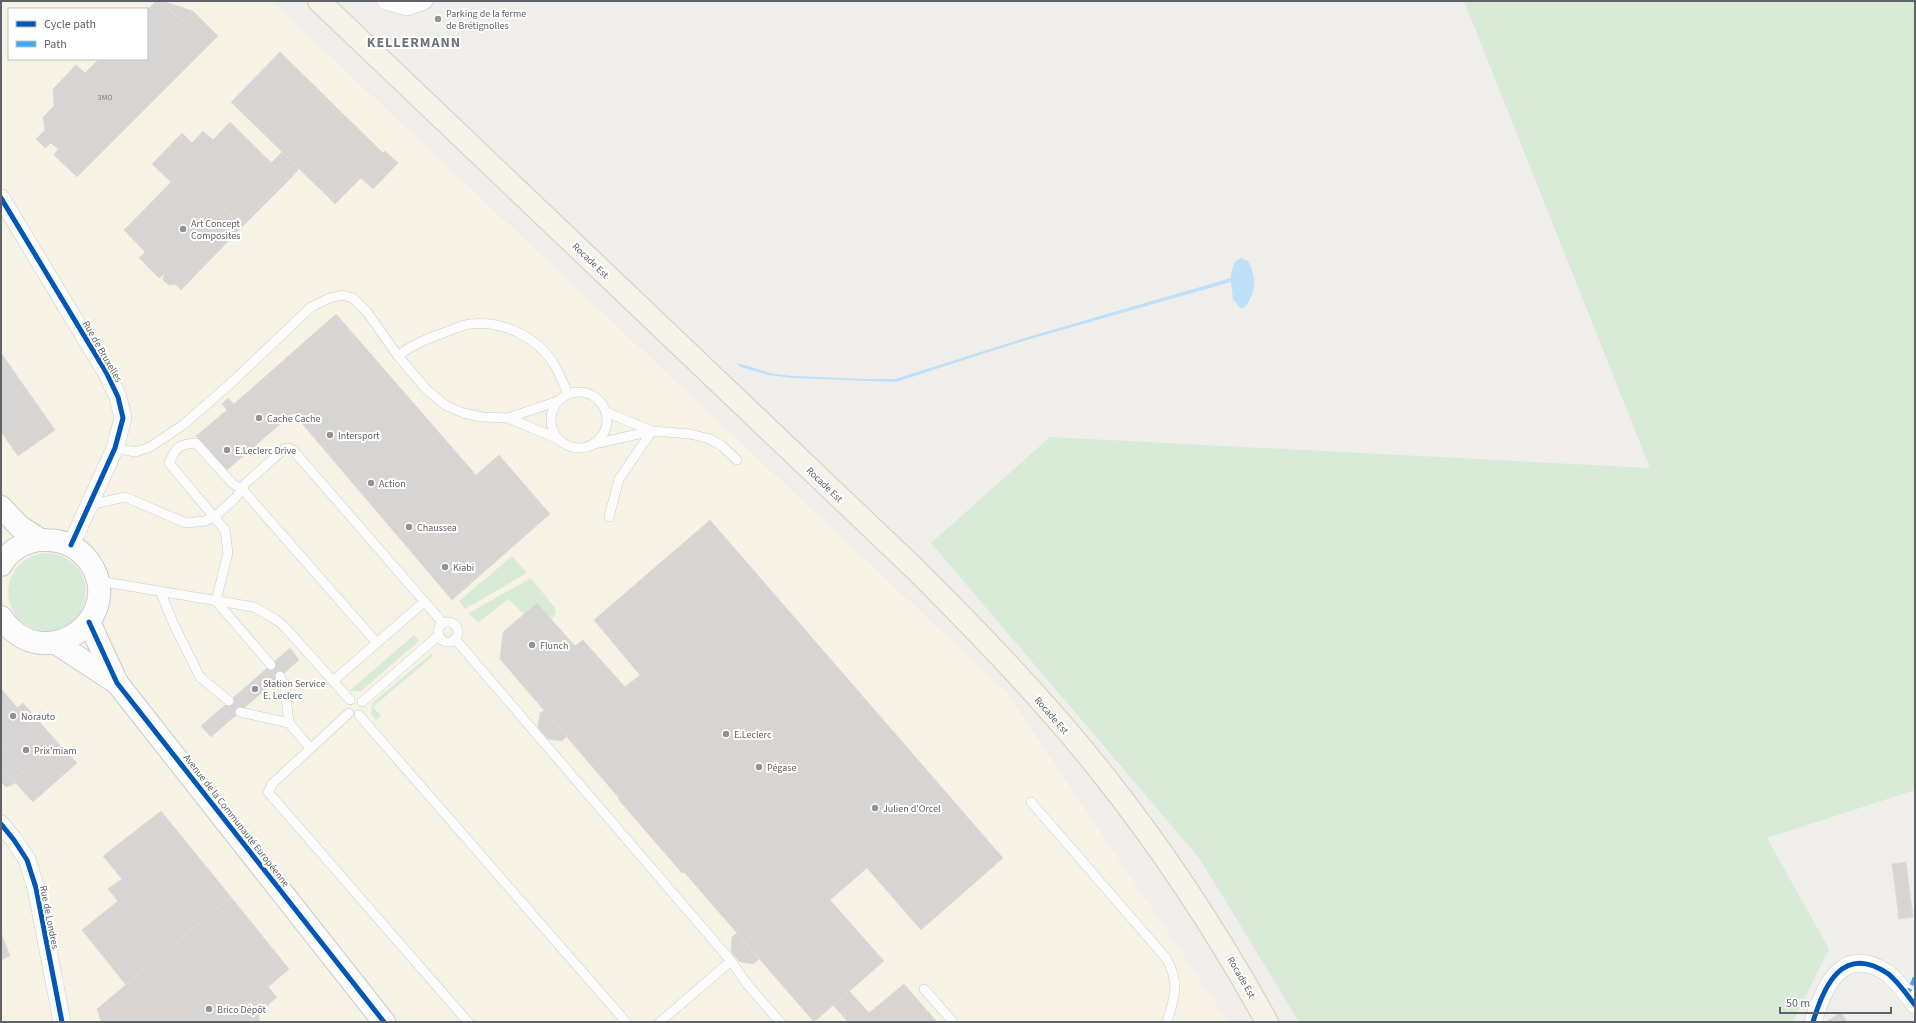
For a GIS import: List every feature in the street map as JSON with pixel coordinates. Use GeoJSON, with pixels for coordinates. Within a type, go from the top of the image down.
{"type":"FeatureCollection","features":[{"type":"Feature","properties":{"kind":"main road","name":"Rocade Est"},"geometry":{"type":"LineString","coordinates":[[319,1],[915,568],[976,630],[1042,702],[1102,773],[1174,869],[1237,967],[1267,1022]]}},
{"type":"Feature","properties":{"kind":"street"},"geometry":{"type":"LineString","coordinates":[[386,1],[407,7],[424,1]]}},
{"type":"Feature","properties":{"kind":"street","name":"Rue de Bruxelles"},"geometry":{"type":"LineString","coordinates":[[1,198],[106,372],[118,397],[123,418],[116,448],[71,545]]}},
{"type":"Feature","properties":{"kind":"street"},"geometry":{"type":"LineString","coordinates":[[1,507],[20,527],[39,539]]}},
{"type":"Feature","properties":{"kind":"street"},"geometry":{"type":"LineString","coordinates":[[1,563],[18,547],[39,539],[56,540],[71,545],[83,554],[93,566],[98,581],[97,602],[89,622],[80,632],[69,639],[56,643],[43,644],[18,636],[3,626]]}},
{"type":"Feature","properties":{"kind":"street","name":"Avenue de la Communauté Européenne"},"geometry":{"type":"LineString","coordinates":[[89,622],[117,683],[384,1022]]}},
{"type":"Feature","properties":{"kind":"street","name":"Avenue de la Communauté Européenne"},"geometry":{"type":"LineString","coordinates":[[56,643],[117,683]]}},
{"type":"Feature","properties":{"kind":"street","name":"Rue de Londres"},"geometry":{"type":"LineString","coordinates":[[1,824],[14,840],[26,860],[36,888],[62,1022]]}},
{"type":"Feature","properties":{"kind":"street"},"geometry":{"type":"LineString","coordinates":[[1813,1022],[1819,1001],[1832,978],[1842,968],[1852,964],[1870,964],[1888,974],[1915,1005]]}},
{"type":"Feature","properties":{"kind":"lane"},"geometry":{"type":"LineString","coordinates":[[116,448],[135,452],[150,447],[183,425],[230,384],[311,307],[330,298],[342,295],[353,298],[367,312],[398,356],[426,389],[445,405],[463,413],[508,418],[556,438],[574,448],[587,447],[593,444],[652,432],[690,434],[710,439],[722,446],[738,460]]}},
{"type":"Feature","properties":{"kind":"lane"},"geometry":{"type":"LineString","coordinates":[[398,356],[407,349],[430,338],[469,324],[504,326],[521,334],[542,350],[554,365],[568,394]]}},
{"type":"Feature","properties":{"kind":"lane"},"geometry":{"type":"LineString","coordinates":[[508,418],[558,401],[568,394],[583,392],[591,395],[602,405],[606,412],[606,427],[603,434],[593,444]]}},
{"type":"Feature","properties":{"kind":"lane"},"geometry":{"type":"LineString","coordinates":[[556,438],[552,431],[551,415],[558,401]]}},
{"type":"Feature","properties":{"kind":"lane"},"geometry":{"type":"LineString","coordinates":[[606,412],[652,432]]}},
{"type":"Feature","properties":{"kind":"lane"},"geometry":{"type":"LineString","coordinates":[[609,517],[620,479],[652,432]]}},
{"type":"Feature","properties":{"kind":"lane"},"geometry":{"type":"LineString","coordinates":[[216,601],[228,553],[225,530],[169,463],[174,451],[182,444],[196,442],[234,484],[242,490],[377,643]]}},
{"type":"Feature","properties":{"kind":"lane"},"geometry":{"type":"LineString","coordinates":[[90,505],[125,497],[186,523],[194,523],[215,517],[242,490],[246,483],[284,449],[289,448],[293,450],[442,623]]}},
{"type":"Feature","properties":{"kind":"lane"},"geometry":{"type":"LineString","coordinates":[[98,581],[254,607],[275,619],[350,700]]}},
{"type":"Feature","properties":{"kind":"lane"},"geometry":{"type":"LineString","coordinates":[[160,591],[174,625],[200,677],[229,701]]}},
{"type":"Feature","properties":{"kind":"lane"},"geometry":{"type":"LineString","coordinates":[[216,601],[271,665]]}},
{"type":"Feature","properties":{"kind":"lane"},"geometry":{"type":"LineString","coordinates":[[333,681],[424,602]]}},
{"type":"Feature","properties":{"kind":"lane"},"geometry":{"type":"LineString","coordinates":[[449,622],[455,624],[458,630],[455,639],[445,642],[439,636],[438,629],[442,623],[449,622]]}},
{"type":"Feature","properties":{"kind":"lane"},"geometry":{"type":"LineString","coordinates":[[362,702],[439,636]]}},
{"type":"Feature","properties":{"kind":"lane"},"geometry":{"type":"LineString","coordinates":[[455,639],[731,961],[747,984],[780,1022]]}},
{"type":"Feature","properties":{"kind":"lane"},"geometry":{"type":"LineString","coordinates":[[280,676],[285,689],[289,722],[310,748]]}},
{"type":"Feature","properties":{"kind":"lane"},"geometry":{"type":"LineString","coordinates":[[350,700],[357,699],[362,702],[364,708],[359,715]]}},
{"type":"Feature","properties":{"kind":"lane"},"geometry":{"type":"LineString","coordinates":[[349,713],[347,705],[350,700]]}},
{"type":"Feature","properties":{"kind":"lane"},"geometry":{"type":"LineString","coordinates":[[240,712],[289,722]]}},
{"type":"Feature","properties":{"kind":"lane"},"geometry":{"type":"LineString","coordinates":[[349,713],[359,715],[623,1019]]}},
{"type":"Feature","properties":{"kind":"lane"},"geometry":{"type":"LineString","coordinates":[[349,713],[272,784],[268,792],[468,1022]]}},
{"type":"Feature","properties":{"kind":"lane"},"geometry":{"type":"LineString","coordinates":[[1031,802],[1166,958],[1172,969],[1175,981],[1174,999],[1167,1022]]}},
{"type":"Feature","properties":{"kind":"lane"},"geometry":{"type":"LineString","coordinates":[[660,1022],[731,961]]}},
{"type":"Feature","properties":{"kind":"lane"},"geometry":{"type":"LineString","coordinates":[[924,989],[953,1022]]}},
{"type":"Feature","properties":{"kind":"shaded area"},"geometry":{"type":"Polygon","coordinates":[[[1,1],[271,1],[1008,694],[1228,1022],[1,1022],[1,1]]]}},
{"type":"Feature","properties":{"kind":"green space"},"geometry":{"type":"Polygon","coordinates":[[[1464,1],[1915,1],[1915,790],[1767,838],[1829,949],[1793,1022],[1299,1022],[1200,859],[931,543],[1050,437],[1650,468],[1464,1]]]}},
{"type":"Feature","properties":{"kind":"green space"},"geometry":{"type":"Polygon","coordinates":[[[39,553],[55,553],[69,559],[80,570],[86,584],[86,600],[80,614],[69,625],[55,631],[39,631],[25,625],[14,614],[8,600],[8,584],[14,570],[25,559],[39,553]]]}},
{"type":"Feature","properties":{"kind":"green space"},"geometry":{"type":"Polygon","coordinates":[[[512,556],[527,573],[465,609],[459,601],[512,556]]]}},
{"type":"Feature","properties":{"kind":"green space"},"geometry":{"type":"Polygon","coordinates":[[[531,578],[555,608],[556,612],[552,620],[537,603],[524,614],[508,599],[478,623],[469,613],[531,578]]]}},
{"type":"Feature","properties":{"kind":"green space"},"geometry":{"type":"Polygon","coordinates":[[[414,635],[419,641],[361,691],[349,691],[414,635]]]}},
{"type":"Feature","properties":{"kind":"green space"},"geometry":{"type":"Polygon","coordinates":[[[431,654],[433,656],[373,707],[381,716],[376,720],[371,714],[372,703],[431,654]]]}},
{"type":"Feature","properties":{"kind":"water"},"geometry":{"type":"Polygon","coordinates":[[[1241,258],[1248,261],[1254,279],[1251,297],[1244,308],[1240,308],[1233,299],[1231,282],[1023,341],[896,382],[793,378],[768,375],[741,367],[737,363],[774,374],[863,379],[895,379],[1028,337],[1231,278],[1233,266],[1238,259],[1241,258]]]}},
{"type":"Feature","properties":{"kind":"building"},"geometry":{"type":"Polygon","coordinates":[[[156,1],[160,1],[182,21],[193,11],[218,36],[77,177],[54,155],[58,149],[51,143],[45,148],[36,139],[45,130],[43,117],[54,106],[53,89],[76,65],[85,73],[98,60],[148,60],[148,9],[156,1]]]}},
{"type":"Feature","properties":{"kind":"building"},"geometry":{"type":"Polygon","coordinates":[[[160,1],[163,1],[193,11],[182,21],[160,1]]]}},
{"type":"Feature","properties":{"kind":"building"},"geometry":{"type":"Polygon","coordinates":[[[280,52],[383,153],[385,151],[398,163],[373,189],[361,178],[335,204],[231,102],[280,52]]]}},
{"type":"Feature","properties":{"kind":"building"},"geometry":{"type":"Polygon","coordinates":[[[230,122],[289,180],[242,227],[183,170],[171,182],[152,164],[182,133],[192,143],[203,131],[213,140],[230,122]]]}},
{"type":"Feature","properties":{"kind":"building"},"geometry":{"type":"Polygon","coordinates":[[[282,152],[299,169],[289,180],[271,163],[282,152]]]}},
{"type":"Feature","properties":{"kind":"building","name":"Art Concept Composites"},"geometry":{"type":"Polygon","coordinates":[[[183,170],[242,227],[181,290],[175,284],[169,285],[165,282],[163,279],[165,273],[159,278],[139,258],[145,252],[124,230],[183,170]]]}},
{"type":"Feature","properties":{"kind":"building"},"geometry":{"type":"Polygon","coordinates":[[[336,314],[476,475],[499,455],[550,514],[452,600],[293,413],[226,471],[196,436],[227,410],[222,404],[228,398],[234,404],[336,314]]]}},
{"type":"Feature","properties":{"kind":"building"},"geometry":{"type":"Polygon","coordinates":[[[1,353],[55,430],[18,456],[1,432],[1,353]]]}},
{"type":"Feature","properties":{"kind":"building","name":"Pégase"},"geometry":{"type":"Polygon","coordinates":[[[710,520],[1003,858],[921,930],[867,868],[830,900],[884,961],[814,1022],[684,872],[682,873],[500,659],[503,632],[537,603],[575,646],[583,640],[625,687],[640,675],[594,620],[710,520]]]}},
{"type":"Feature","properties":{"kind":"building","name":"Station Service E. Leclerc"},"geometry":{"type":"Polygon","coordinates":[[[290,648],[299,660],[211,737],[201,726],[290,648]]]}},
{"type":"Feature","properties":{"kind":"building","name":"Norauto"},"geometry":{"type":"Polygon","coordinates":[[[1,689],[33,725],[1,754],[1,689]]]}},
{"type":"Feature","properties":{"kind":"building"},"geometry":{"type":"Polygon","coordinates":[[[23,703],[38,720],[33,725],[17,708],[23,703]]]}},
{"type":"Feature","properties":{"kind":"building"},"geometry":{"type":"Polygon","coordinates":[[[544,710],[567,736],[562,741],[548,739],[538,728],[540,713],[544,710]]]}},
{"type":"Feature","properties":{"kind":"building"},"geometry":{"type":"Polygon","coordinates":[[[38,720],[57,742],[13,780],[1,767],[1,754],[38,720]]]}},
{"type":"Feature","properties":{"kind":"building"},"geometry":{"type":"Polygon","coordinates":[[[57,742],[77,763],[33,802],[13,780],[57,742]]]}},
{"type":"Feature","properties":{"kind":"building"},"geometry":{"type":"Polygon","coordinates":[[[1,767],[16,783],[6,787],[1,782],[1,767]]]}},
{"type":"Feature","properties":{"kind":"building"},"geometry":{"type":"Polygon","coordinates":[[[161,811],[231,897],[126,985],[82,930],[118,901],[108,889],[122,879],[103,856],[161,811]]]}},
{"type":"Feature","properties":{"kind":"building"},"geometry":{"type":"Polygon","coordinates":[[[1906,862],[1913,917],[1899,919],[1892,864],[1906,862]]]}},
{"type":"Feature","properties":{"kind":"building"},"geometry":{"type":"Polygon","coordinates":[[[231,897],[289,969],[268,987],[277,997],[249,1022],[101,1022],[97,1009],[231,897]]]}},
{"type":"Feature","properties":{"kind":"building"},"geometry":{"type":"Polygon","coordinates":[[[1,933],[10,956],[1,960],[1,933]]]}},
{"type":"Feature","properties":{"kind":"building"},"geometry":{"type":"Polygon","coordinates":[[[737,933],[759,959],[754,964],[740,962],[731,952],[732,937],[737,933]]]}},
{"type":"Feature","properties":{"kind":"building"},"geometry":{"type":"Polygon","coordinates":[[[904,984],[937,1022],[848,1022],[833,1005],[849,991],[869,1013],[904,984]]]}},
{"type":"Feature","properties":{"kind":"building"},"geometry":{"type":"Polygon","coordinates":[[[1841,1012],[1847,1022],[1826,1022],[1841,1012]]]}},
{"type":"Feature","properties":{"kind":"building"},"geometry":{"type":"Polygon","coordinates":[[[259,1013],[259,1022],[249,1022],[259,1013]]]}},
{"type":"Feature","properties":{"kind":"marked path"},"geometry":{"type":"LineString","coordinates":[[1907,996],[1915,977]]}},
{"type":"Feature","properties":{"kind":"cycle path"},"geometry":{"type":"LineString","coordinates":[[1,198],[106,372],[118,397],[123,418],[115,448],[71,545]]}},
{"type":"Feature","properties":{"kind":"cycle path"},"geometry":{"type":"LineString","coordinates":[[89,622],[117,683],[384,1022]]}},
{"type":"Feature","properties":{"kind":"cycle path"},"geometry":{"type":"LineString","coordinates":[[1,824],[27,860],[36,888],[62,1022]]}},
{"type":"Feature","properties":{"kind":"cycle path"},"geometry":{"type":"LineString","coordinates":[[1813,1022],[1823,995],[1830,983],[1838,973],[1847,966],[1858,963],[1872,965],[1887,973],[1915,1005]]}},
{"type":"Feature","properties":{"kind":"place","name":"Parking de la ferme de Brétignolles"},"geometry":{"type":"Point","coordinates":[438,19]}},
{"type":"Feature","properties":{"kind":"place","name":"Art Concept Composites"},"geometry":{"type":"Point","coordinates":[183,229]}},
{"type":"Feature","properties":{"kind":"place","name":"Cache Cache"},"geometry":{"type":"Point","coordinates":[259,418]}},
{"type":"Feature","properties":{"kind":"place","name":"Intersport"},"geometry":{"type":"Point","coordinates":[330,435]}},
{"type":"Feature","properties":{"kind":"place","name":"E.Leclerc Drive"},"geometry":{"type":"Point","coordinates":[227,450]}},
{"type":"Feature","properties":{"kind":"place","name":"Action"},"geometry":{"type":"Point","coordinates":[371,483]}},
{"type":"Feature","properties":{"kind":"place","name":"Chaussea"},"geometry":{"type":"Point","coordinates":[409,527]}},
{"type":"Feature","properties":{"kind":"place","name":"Kiabi"},"geometry":{"type":"Point","coordinates":[445,567]}},
{"type":"Feature","properties":{"kind":"place","name":"Flunch"},"geometry":{"type":"Point","coordinates":[532,645]}},
{"type":"Feature","properties":{"kind":"place","name":"Station Service E. Leclerc"},"geometry":{"type":"Point","coordinates":[255,689]}},
{"type":"Feature","properties":{"kind":"place","name":"Norauto"},"geometry":{"type":"Point","coordinates":[13,716]}},
{"type":"Feature","properties":{"kind":"place","name":"E.Leclerc"},"geometry":{"type":"Point","coordinates":[726,734]}},
{"type":"Feature","properties":{"kind":"place","name":"Prix'miam"},"geometry":{"type":"Point","coordinates":[26,750]}},
{"type":"Feature","properties":{"kind":"place","name":"Pégase"},"geometry":{"type":"Point","coordinates":[759,767]}},
{"type":"Feature","properties":{"kind":"place","name":"Julien d'Orcel"},"geometry":{"type":"Point","coordinates":[875,808]}},
{"type":"Feature","properties":{"kind":"place","name":"Brico Dépôt"},"geometry":{"type":"Point","coordinates":[209,1009]}},
{"type":"Feature","properties":{"kind":"district","name":"KELLERMANN"},"geometry":{"type":"Point","coordinates":[414,42]}}]}
